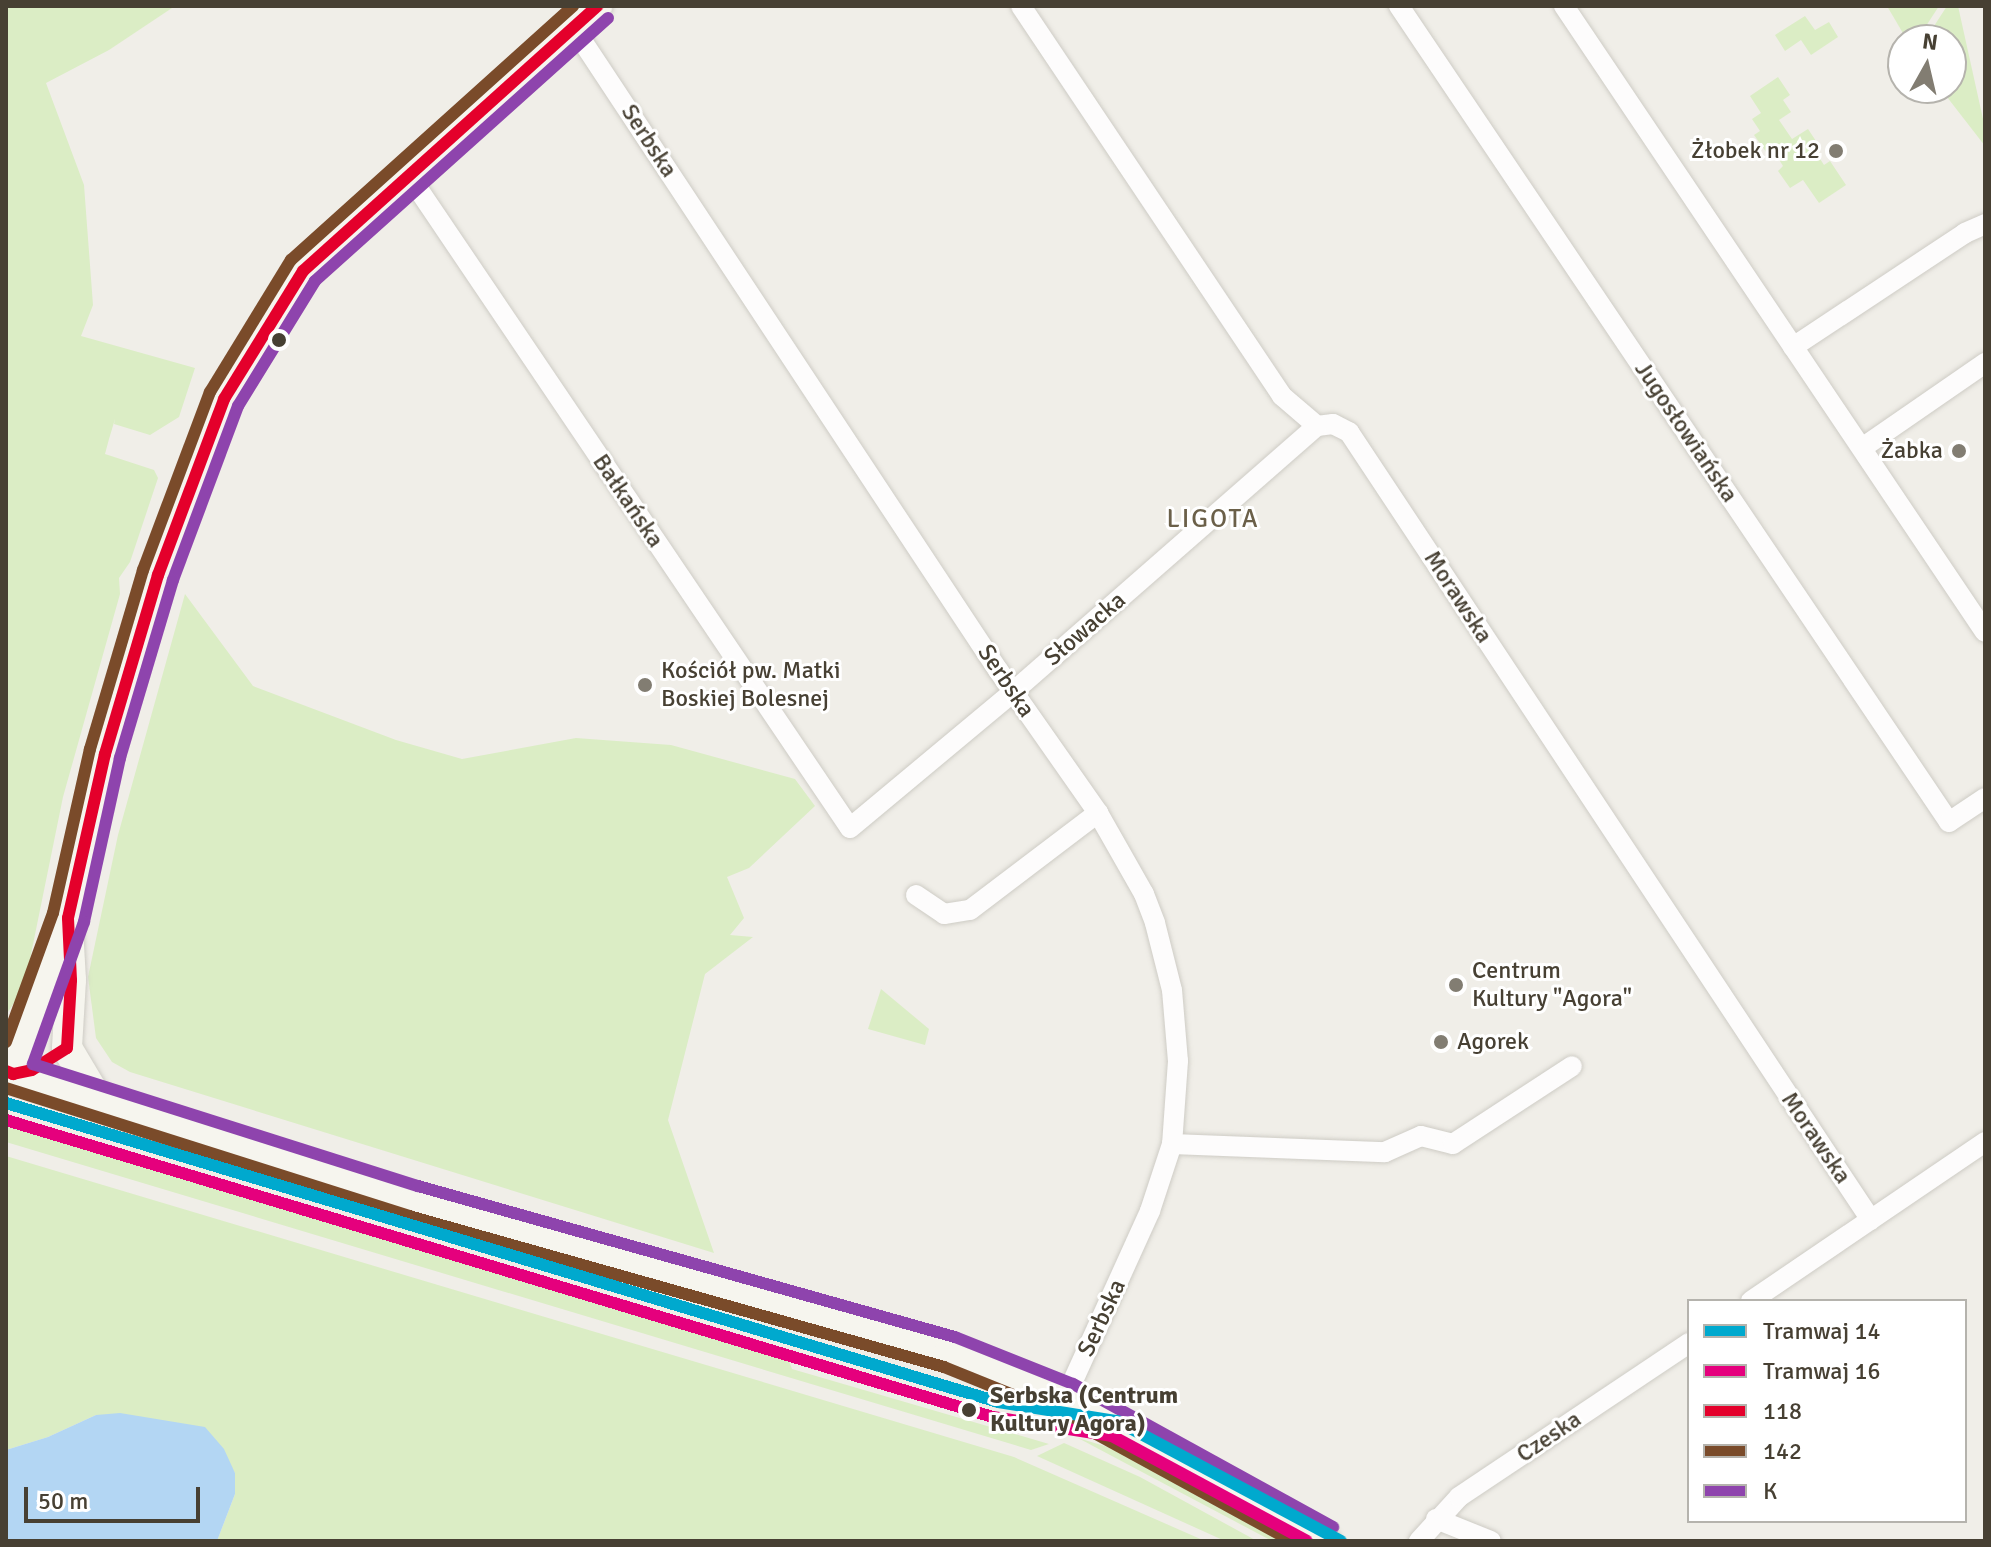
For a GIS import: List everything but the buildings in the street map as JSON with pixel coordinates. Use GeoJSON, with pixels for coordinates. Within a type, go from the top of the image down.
{"type":"FeatureCollection","features":[{"type":"Feature","properties":{"kind":"street"},"geometry":{"type":"LineString","coordinates":[[10,1073],[68,918],[105,754],[158,575],[224,399],[303,271],[597,6]]}},
{"type":"Feature","properties":{"kind":"street","name":"Morawska"},"geometry":{"type":"LineString","coordinates":[[1021,6],[1282,396],[1317,426],[1333,424],[1349,432],[1871,1220]]}},
{"type":"Feature","properties":{"kind":"street","name":"Jugosłowiańska"},"geometry":{"type":"LineString","coordinates":[[1399,6],[1949,822],[1985,798]]}},
{"type":"Feature","properties":{"kind":"street"},"geometry":{"type":"LineString","coordinates":[[1564,6],[1985,632]]}},
{"type":"Feature","properties":{"kind":"street","name":"Serbska"},"geometry":{"type":"LineString","coordinates":[[573,27],[1013,692],[1098,813],[1144,894],[1172,990],[1178,1061],[1172,1144],[1150,1211],[1065,1398]]}},
{"type":"Feature","properties":{"kind":"street","name":"Bałkańska"},"geometry":{"type":"LineString","coordinates":[[408,174],[829,802],[850,828]]}},
{"type":"Feature","properties":{"kind":"street"},"geometry":{"type":"LineString","coordinates":[[1793,347],[1965,233],[1985,224]]}},
{"type":"Feature","properties":{"kind":"street"},"geometry":{"type":"LineString","coordinates":[[1862,448],[1985,363]]}},
{"type":"Feature","properties":{"kind":"street","name":"Słowacka"},"geometry":{"type":"LineString","coordinates":[[850,828],[1013,692],[1317,426]]}},
{"type":"Feature","properties":{"kind":"street"},"geometry":{"type":"LineString","coordinates":[[916,895],[944,914],[970,910],[1098,813]]}},
{"type":"Feature","properties":{"kind":"street"},"geometry":{"type":"LineString","coordinates":[[68,918],[71,980],[67,1048],[98,1100]]}},
{"type":"Feature","properties":{"kind":"street"},"geometry":{"type":"LineString","coordinates":[[10,1073],[48,1062],[67,1048]]}},
{"type":"Feature","properties":{"kind":"street"},"geometry":{"type":"LineString","coordinates":[[1172,1144],[1385,1152],[1421,1136],[1453,1144],[1572,1066]]}},
{"type":"Feature","properties":{"kind":"street"},"geometry":{"type":"LineString","coordinates":[[10,1073],[413,1201],[949,1352],[1065,1398],[1325,1541]]}},
{"type":"Feature","properties":{"kind":"street"},"geometry":{"type":"LineString","coordinates":[[1754,1299],[1985,1142]]}},
{"type":"Feature","properties":{"kind":"street","name":"Czeska"},"geometry":{"type":"LineString","coordinates":[[1419,1541],[1460,1496],[1687,1344]]}},
{"type":"Feature","properties":{"kind":"street"},"geometry":{"type":"LineString","coordinates":[[1436,1519],[1491,1541]]}},
{"type":"Feature","properties":{"kind":"green space"},"geometry":{"type":"Polygon","coordinates":[[[6,6],[175,6],[109,50],[46,83],[84,185],[93,305],[81,336],[195,368],[179,417],[150,435],[114,424],[115,419],[109,439],[105,454],[154,470],[158,478],[130,562],[119,578],[120,594],[63,797],[29,964],[21,992],[6,1015],[6,6]]]}},
{"type":"Feature","properties":{"kind":"green space"},"geometry":{"type":"Polygon","coordinates":[[[1887,6],[1939,6],[1927,24],[1898,24],[1887,6]]]}},
{"type":"Feature","properties":{"kind":"green space"},"geometry":{"type":"Polygon","coordinates":[[[1947,6],[1958,6],[1962,24],[1935,24],[1947,6]]]}},
{"type":"Feature","properties":{"kind":"green space"},"geometry":{"type":"Polygon","coordinates":[[[1805,16],[1815,30],[1829,22],[1838,37],[1811,55],[1801,40],[1785,51],[1775,35],[1805,16]]]}},
{"type":"Feature","properties":{"kind":"green space"},"geometry":{"type":"Polygon","coordinates":[[[1967,47],[1985,128],[1985,146],[1952,104],[1967,104],[1967,47]]]}},
{"type":"Feature","properties":{"kind":"green space"},"geometry":{"type":"Polygon","coordinates":[[[1778,77],[1790,95],[1783,100],[1791,112],[1779,120],[1792,139],[1808,129],[1818,144],[1813,148],[1824,165],[1830,161],[1846,185],[1819,203],[1803,180],[1790,188],[1778,171],[1783,166],[1775,153],[1769,156],[1754,135],[1760,131],[1752,119],[1761,113],[1750,96],[1778,77]]]}},
{"type":"Feature","properties":{"kind":"green space"},"geometry":{"type":"Polygon","coordinates":[[[185,594],[253,686],[396,740],[462,759],[576,738],[671,745],[795,779],[815,806],[749,868],[727,877],[744,918],[730,935],[753,937],[705,974],[668,1120],[714,1253],[130,1072],[112,1062],[96,1038],[88,977],[118,835],[185,594]]]}},
{"type":"Feature","properties":{"kind":"green space"},"geometry":{"type":"Polygon","coordinates":[[[881,989],[929,1029],[925,1045],[868,1029],[881,989]]]}},
{"type":"Feature","properties":{"kind":"green space"},"geometry":{"type":"Polygon","coordinates":[[[6,1123],[748,1345],[789,1361],[792,1369],[1049,1444],[1031,1450],[6,1142],[6,1123]]]}},
{"type":"Feature","properties":{"kind":"green space"},"geometry":{"type":"Polygon","coordinates":[[[6,1156],[1014,1457],[1205,1541],[217,1541],[235,1494],[235,1473],[205,1428],[96,1415],[48,1437],[6,1450],[6,1156]]]}},
{"type":"Feature","properties":{"kind":"green space"},"geometry":{"type":"Polygon","coordinates":[[[1078,1438],[1131,1454],[1289,1541],[1272,1541],[1078,1438]]]}},
{"type":"Feature","properties":{"kind":"green space"},"geometry":{"type":"Polygon","coordinates":[[[1064,1443],[1140,1477],[1257,1541],[1225,1541],[1037,1456],[1064,1443]]]}},
{"type":"Feature","properties":{"kind":"water"},"geometry":{"type":"Polygon","coordinates":[[[120,1413],[205,1427],[224,1449],[235,1473],[235,1494],[217,1541],[6,1541],[6,1450],[48,1437],[96,1415],[120,1413]]]}},
{"type":"Feature","properties":{"kind":"tram line","name":"14"},"geometry":{"type":"LineString","coordinates":[[6,1103],[998,1402],[1117,1421],[1341,1541]]}},
{"type":"Feature","properties":{"kind":"tram line","name":"16"},"geometry":{"type":"LineString","coordinates":[[6,1120],[993,1417],[1112,1436],[1307,1541]]}},
{"type":"Feature","properties":{"kind":"transit line","name":"142"},"geometry":{"type":"LineString","coordinates":[[6,1042],[53,913],[90,749],[143,570],[210,392],[291,260],[573,6]]}},
{"type":"Feature","properties":{"kind":"transit line","name":"118"},"geometry":{"type":"LineString","coordinates":[[6,1071],[13,1074],[32,1070],[67,1048],[71,980],[68,918],[105,754],[158,575],[224,399],[303,271],[597,6]]}},
{"type":"Feature","properties":{"kind":"transit line","name":"K"},"geometry":{"type":"LineString","coordinates":[[608,18],[315,281],[238,406],[173,580],[120,758],[84,922],[33,1064],[418,1186],[955,1337],[1073,1384],[1333,1527]]}},
{"type":"Feature","properties":{"kind":"transit line","name":"142"},"geometry":{"type":"LineString","coordinates":[[6,1088],[409,1216],[944,1367],[1058,1413],[1292,1541]]}},
{"type":"Feature","properties":{"kind":"place","name":"Żłobek nr 12"},"geometry":{"type":"Point","coordinates":[1836,151]}},
{"type":"Feature","properties":{"kind":"place","name":"Żabka"},"geometry":{"type":"Point","coordinates":[1959,451]}},
{"type":"Feature","properties":{"kind":"place","name":"Kościół pw. Matki Boskiej Bolesnej"},"geometry":{"type":"Point","coordinates":[645,685]}},
{"type":"Feature","properties":{"kind":"place","name":"Centrum Kultury \"Agora\""},"geometry":{"type":"Point","coordinates":[1456,985]}},
{"type":"Feature","properties":{"kind":"place","name":"Agorek"},"geometry":{"type":"Point","coordinates":[1441,1042]}},
{"type":"Feature","properties":{"kind":"place","name":"Serbska (Centrum Kultury Agora)"},"geometry":{"type":"Point","coordinates":[969,1410]}},
{"type":"Feature","properties":{"kind":"district","name":"LIGOTA"},"geometry":{"type":"Point","coordinates":[1213,520]}}]}
